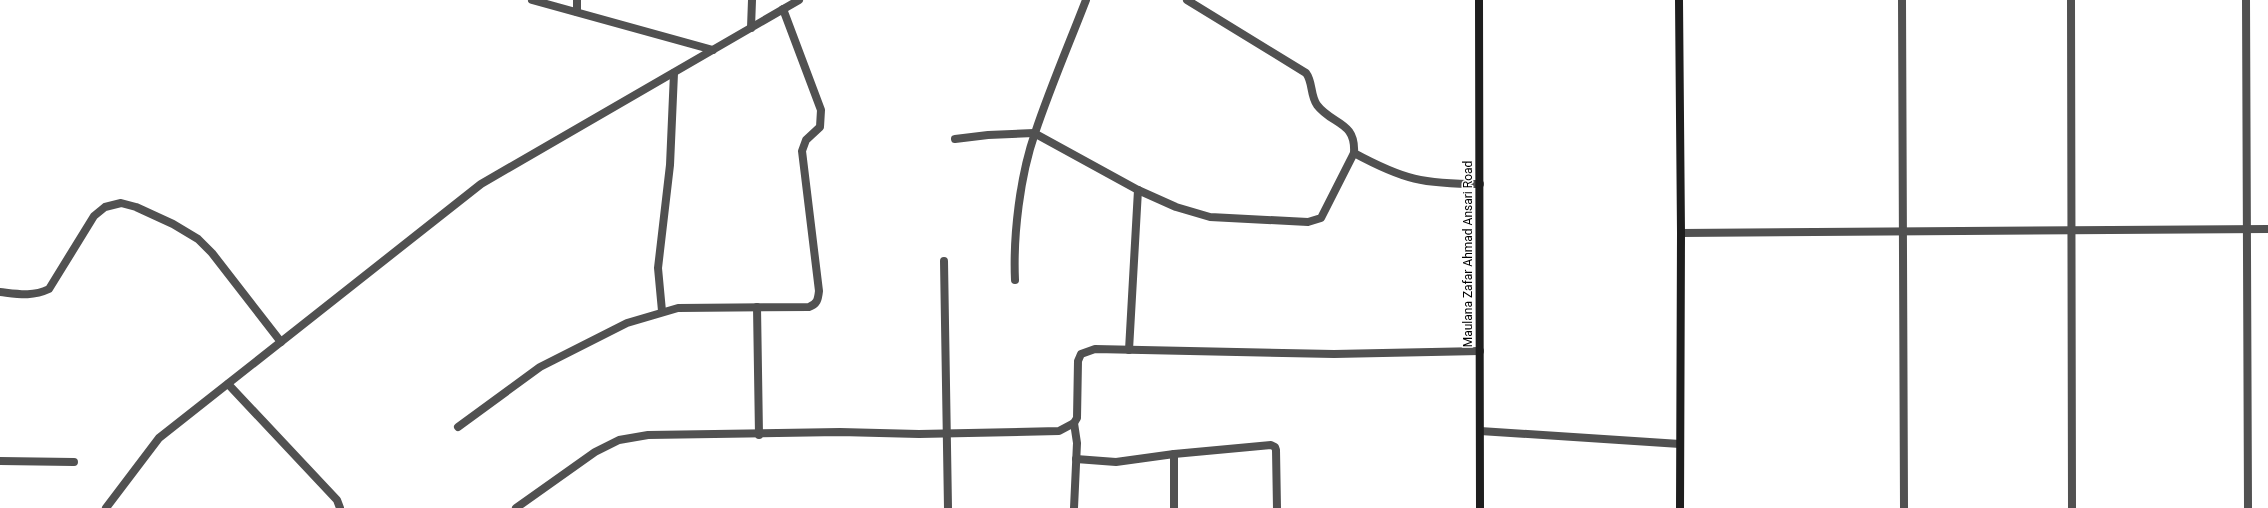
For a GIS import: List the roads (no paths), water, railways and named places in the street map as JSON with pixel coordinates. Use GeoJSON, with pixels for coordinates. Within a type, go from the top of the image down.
{"type":"FeatureCollection","features":[{"type":"Feature","properties":{"kind":"street"},"geometry":{"type":"LineString","coordinates":[[532,0],[713,50]]}},
{"type":"Feature","properties":{"kind":"street"},"geometry":{"type":"LineString","coordinates":[[577,0],[577,12]]}},
{"type":"Feature","properties":{"kind":"street"},"geometry":{"type":"LineString","coordinates":[[751,28],[752,0]]}},
{"type":"Feature","properties":{"kind":"street"},"geometry":{"type":"LineString","coordinates":[[106,508],[159,438],[481,184],[799,0]]}},
{"type":"Feature","properties":{"kind":"street"},"geometry":{"type":"LineString","coordinates":[[1015,280],[1015,234],[1026,167],[1034,133],[1086,0]]}},
{"type":"Feature","properties":{"kind":"street"},"geometry":{"type":"LineString","coordinates":[[954,140],[988,135],[1034,133],[1138,190],[1176,207],[1210,217],[1316,220],[1321,218],[1354,153],[1355,143],[1352,134],[1316,103],[1309,78],[1306,73],[1187,0]]}},
{"type":"Feature","properties":{"kind":"street","name":"Maulana Zafar Ahmad Ansari Road"},"geometry":{"type":"LineString","coordinates":[[1479,0],[1480,508]]}},
{"type":"Feature","properties":{"kind":"street"},"geometry":{"type":"LineString","coordinates":[[1679,0],[1681,233],[1680,508]]}},
{"type":"Feature","properties":{"kind":"street"},"geometry":{"type":"LineString","coordinates":[[1902,0],[1904,508]]}},
{"type":"Feature","properties":{"kind":"street"},"geometry":{"type":"LineString","coordinates":[[2071,0],[2072,508]]}},
{"type":"Feature","properties":{"kind":"street"},"geometry":{"type":"LineString","coordinates":[[2246,0],[2248,508]]}},
{"type":"Feature","properties":{"kind":"street"},"geometry":{"type":"LineString","coordinates":[[458,427],[540,367],[627,323],[662,311],[678,308],[809,307],[814,305],[818,300],[819,291],[802,152],[806,140],[820,127],[821,110],[784,9]]}},
{"type":"Feature","properties":{"kind":"street"},"geometry":{"type":"LineString","coordinates":[[662,311],[658,268],[670,165],[674,73]]}},
{"type":"Feature","properties":{"kind":"street"},"geometry":{"type":"LineString","coordinates":[[1354,153],[1389,172],[1416,180],[1444,184],[1480,184]]}},
{"type":"Feature","properties":{"kind":"street"},"geometry":{"type":"LineString","coordinates":[[1129,350],[1138,190]]}},
{"type":"Feature","properties":{"kind":"street"},"geometry":{"type":"LineString","coordinates":[[0,292],[25,296],[38,294],[49,289],[94,216],[105,206],[121,203],[142,209],[173,224],[198,239],[212,253],[281,342]]}},
{"type":"Feature","properties":{"kind":"street"},"geometry":{"type":"LineString","coordinates":[[1681,233],[2268,229]]}},
{"type":"Feature","properties":{"kind":"street"},"geometry":{"type":"LineString","coordinates":[[944,261],[948,508]]}},
{"type":"Feature","properties":{"kind":"street"},"geometry":{"type":"LineString","coordinates":[[757,308],[759,435]]}},
{"type":"Feature","properties":{"kind":"street"},"geometry":{"type":"LineString","coordinates":[[516,508],[595,452],[618,440],[648,435],[759,435],[840,432],[948,434],[1059,431],[1074,423],[1077,418],[1078,361],[1081,354],[1095,349],[1334,354],[1480,351]]}},
{"type":"Feature","properties":{"kind":"street"},"geometry":{"type":"LineString","coordinates":[[228,384],[337,500],[340,508]]}},
{"type":"Feature","properties":{"kind":"street"},"geometry":{"type":"LineString","coordinates":[[1074,423],[1077,443],[1074,508]]}},
{"type":"Feature","properties":{"kind":"street"},"geometry":{"type":"LineString","coordinates":[[1480,431],[1680,444]]}},
{"type":"Feature","properties":{"kind":"street"},"geometry":{"type":"LineString","coordinates":[[1076,459],[1116,462],[1266,444],[1275,447],[1277,508]]}},
{"type":"Feature","properties":{"kind":"street"},"geometry":{"type":"LineString","coordinates":[[1174,454],[1174,508]]}},
{"type":"Feature","properties":{"kind":"street"},"geometry":{"type":"LineString","coordinates":[[0,461],[74,462]]}}]}
